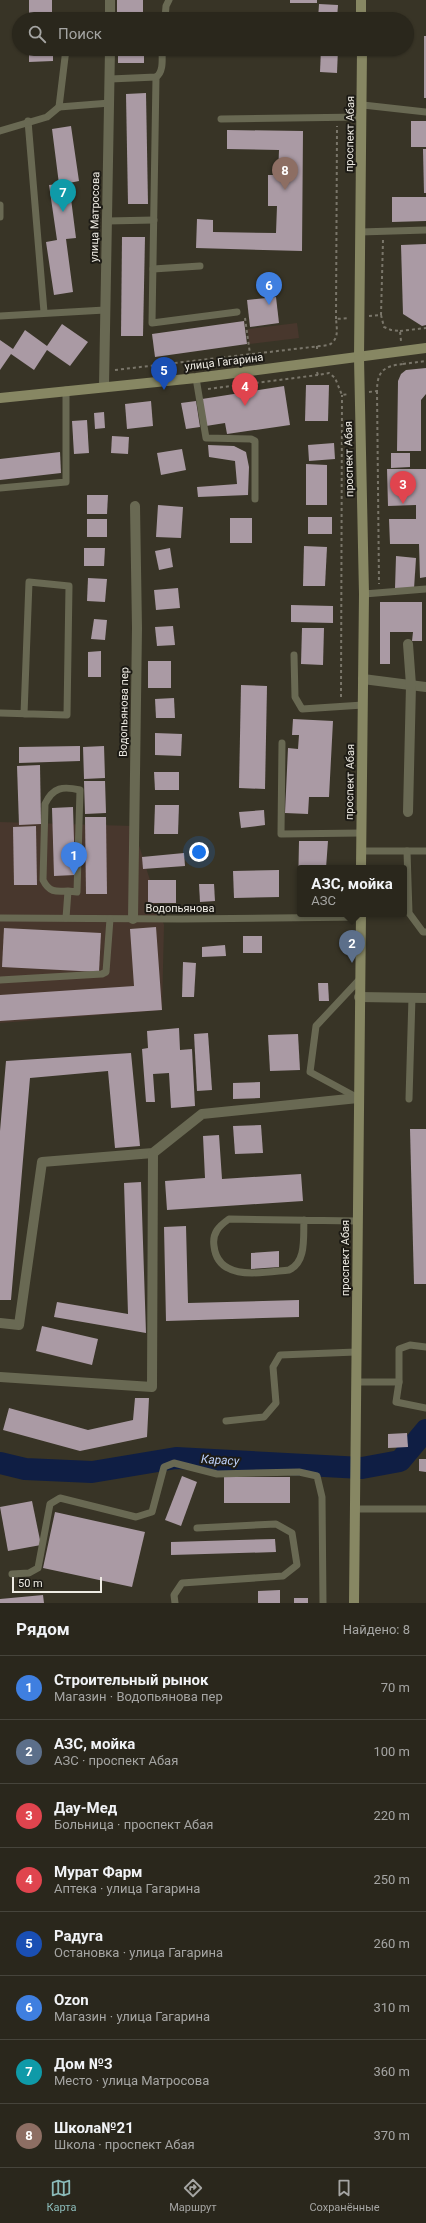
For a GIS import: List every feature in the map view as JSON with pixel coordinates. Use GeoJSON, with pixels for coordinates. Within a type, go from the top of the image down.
{"type":"FeatureCollection","features":[{"type":"Feature","properties":{"kind":"main road"},"geometry":{"type":"LineString","coordinates":[[361,0],[361,12]]}},
{"type":"Feature","properties":{"kind":"main road","name":"проспект Абая"},"geometry":{"type":"LineString","coordinates":[[361,865],[364,594],[358,358],[363,105],[362,56]]}},
{"type":"Feature","properties":{"kind":"main road","name":"улица Гагарина"},"geometry":{"type":"LineString","coordinates":[[0,398],[104,386],[196,378],[426,348]]}},
{"type":"Feature","properties":{"kind":"main road","name":"проспект Абая"},"geometry":{"type":"LineString","coordinates":[[354,1603],[361,917]]}},
{"type":"Feature","properties":{"kind":"street"},"geometry":{"type":"LineString","coordinates":[[110,0],[110,12]]}},
{"type":"Feature","properties":{"kind":"street","name":"улица Матросова"},"geometry":{"type":"LineString","coordinates":[[104,386],[110,56]]}},
{"type":"Feature","properties":{"kind":"street","name":"Водопьянова пер"},"geometry":{"type":"LineString","coordinates":[[133,919],[137,628],[135,506]]}},
{"type":"Feature","properties":{"kind":"street"},"geometry":{"type":"LineString","coordinates":[[408,644],[411,685],[408,812]]}},
{"type":"Feature","properties":{"kind":"street"},"geometry":{"type":"LineString","coordinates":[[363,679],[426,687]]}},
{"type":"Feature","properties":{"kind":"street"},"geometry":{"type":"LineString","coordinates":[[359,997],[426,998]]}},
{"type":"Feature","properties":{"kind":"street"},"geometry":{"type":"LineString","coordinates":[[0,1323],[19,1325],[42,1162],[153,1153],[202,1114],[358,1098]]}},
{"type":"Feature","properties":{"kind":"street"},"geometry":{"type":"LineString","coordinates":[[0,1377],[152,1387],[153,1153]]}},
{"type":"Feature","properties":{"kind":"lane"},"geometry":{"type":"LineString","coordinates":[[166,12],[166,6],[169,0]]}},
{"type":"Feature","properties":{"kind":"lane"},"geometry":{"type":"LineString","coordinates":[[59,107],[65,56]]}},
{"type":"Feature","properties":{"kind":"lane"},"geometry":{"type":"LineString","coordinates":[[162,56],[161,70],[156,77],[152,323],[237,312]]}},
{"type":"Feature","properties":{"kind":"lane"},"geometry":{"type":"LineString","coordinates":[[110,79],[156,77]]}},
{"type":"Feature","properties":{"kind":"lane"},"geometry":{"type":"LineString","coordinates":[[0,131],[28,121],[47,117],[59,107],[110,103]]}},
{"type":"Feature","properties":{"kind":"lane"},"geometry":{"type":"LineString","coordinates":[[363,105],[426,112]]}},
{"type":"Feature","properties":{"kind":"lane"},"geometry":{"type":"LineString","coordinates":[[221,118],[362,117]]}},
{"type":"Feature","properties":{"kind":"lane"},"geometry":{"type":"LineString","coordinates":[[28,121],[44,312]]}},
{"type":"Feature","properties":{"kind":"lane"},"geometry":{"type":"LineString","coordinates":[[0,205],[0,217]]}},
{"type":"Feature","properties":{"kind":"lane"},"geometry":{"type":"LineString","coordinates":[[107,221],[154,220]]}},
{"type":"Feature","properties":{"kind":"lane"},"geometry":{"type":"LineString","coordinates":[[360,232],[426,230]]}},
{"type":"Feature","properties":{"kind":"lane"},"geometry":{"type":"LineString","coordinates":[[153,269],[200,266]]}},
{"type":"Feature","properties":{"kind":"lane"},"geometry":{"type":"LineString","coordinates":[[0,316],[44,312],[105,310]]}},
{"type":"Feature","properties":{"kind":"lane"},"geometry":{"type":"LineString","coordinates":[[196,378],[206,438],[251,439],[255,441],[254,499]]}},
{"type":"Feature","properties":{"kind":"lane"},"geometry":{"type":"LineString","coordinates":[[0,488],[66,482],[66,390]]}},
{"type":"Feature","properties":{"kind":"lane"},"geometry":{"type":"LineString","coordinates":[[0,713],[24,714],[67,715],[70,586],[29,582],[24,714]]}},
{"type":"Feature","properties":{"kind":"lane"},"geometry":{"type":"LineString","coordinates":[[364,594],[426,589]]}},
{"type":"Feature","properties":{"kind":"lane"},"geometry":{"type":"LineString","coordinates":[[294,656],[295,697],[302,709],[363,705]]}},
{"type":"Feature","properties":{"kind":"lane"},"geometry":{"type":"LineString","coordinates":[[282,743],[281,834],[362,833]]}},
{"type":"Feature","properties":{"kind":"lane"},"geometry":{"type":"LineString","coordinates":[[70,788],[80,790],[77,892],[68,890],[55,892],[47,888],[43,880],[45,804],[50,795],[56,790],[70,788]]}},
{"type":"Feature","properties":{"kind":"lane"},"geometry":{"type":"LineString","coordinates":[[361,851],[426,851]]}},
{"type":"Feature","properties":{"kind":"lane"},"geometry":{"type":"LineString","coordinates":[[407,851],[409,913],[423,932],[426,932]]}},
{"type":"Feature","properties":{"kind":"lane"},"geometry":{"type":"LineString","coordinates":[[66,918],[68,890]]}},
{"type":"Feature","properties":{"kind":"lane","name":"Водопьянова"},"geometry":{"type":"LineString","coordinates":[[0,918],[133,919],[297,917]]}},
{"type":"Feature","properties":{"kind":"lane"},"geometry":{"type":"LineString","coordinates":[[0,980],[102,974],[106,972],[110,919]]}},
{"type":"Feature","properties":{"kind":"lane"},"geometry":{"type":"LineString","coordinates":[[358,1098],[310,1072],[316,1026],[360,979]]}},
{"type":"Feature","properties":{"kind":"lane"},"geometry":{"type":"LineString","coordinates":[[409,1099],[412,997]]}},
{"type":"Feature","properties":{"kind":"lane"},"geometry":{"type":"LineString","coordinates":[[304,1220],[302,1254],[295,1268],[289,1270],[245,1274],[228,1269],[215,1251],[214,1237],[218,1229],[229,1219],[304,1220],[357,1222]]}},
{"type":"Feature","properties":{"kind":"lane"},"geometry":{"type":"LineString","coordinates":[[426,1347],[410,1345],[399,1349],[399,1382],[396,1402],[426,1408]]}},
{"type":"Feature","properties":{"kind":"lane"},"geometry":{"type":"LineString","coordinates":[[226,1421],[264,1417],[276,1403],[273,1367],[280,1355],[356,1352]]}},
{"type":"Feature","properties":{"kind":"lane"},"geometry":{"type":"LineString","coordinates":[[356,1382],[399,1382]]}},
{"type":"Feature","properties":{"kind":"lane"},"geometry":{"type":"LineString","coordinates":[[12,1574],[29,1572],[38,1568],[50,1504],[60,1498],[136,1517],[152,1512],[164,1467],[174,1463],[217,1474],[299,1472],[317,1476],[322,1497],[323,1603]]}},
{"type":"Feature","properties":{"kind":"lane"},"geometry":{"type":"LineString","coordinates":[[354,1509],[425,1509]]}},
{"type":"Feature","properties":{"kind":"lane"},"geometry":{"type":"LineString","coordinates":[[175,1603],[174,1595],[182,1583],[283,1576],[297,1565],[292,1533],[276,1524],[197,1528]]}},
{"type":"Feature","properties":{"kind":"path"},"geometry":{"type":"LineString","coordinates":[[336,319],[337,117]]}},
{"type":"Feature","properties":{"kind":"path"},"geometry":{"type":"LineString","coordinates":[[381,315],[383,231]]}},
{"type":"Feature","properties":{"kind":"path"},"geometry":{"type":"LineString","coordinates":[[237,312],[243,313],[244,316],[250,354]]}},
{"type":"Feature","properties":{"kind":"path"},"geometry":{"type":"LineString","coordinates":[[400,331],[426,328]]}},
{"type":"Feature","properties":{"kind":"path"},"geometry":{"type":"LineString","coordinates":[[403,364],[426,361]]}},
{"type":"Feature","properties":{"kind":"path"},"geometry":{"type":"LineString","coordinates":[[198,390],[318,375]]}},
{"type":"Feature","properties":{"kind":"path"},"geometry":{"type":"LineString","coordinates":[[377,391],[379,592]]}},
{"type":"Feature","properties":{"kind":"path"},"geometry":{"type":"LineString","coordinates":[[341,706],[342,395]]}},
{"type":"Feature","properties":{"kind":"shaded area"},"geometry":{"type":"Polygon","coordinates":[[[297,323],[299,338],[249,344],[248,329],[297,323]]]}},
{"type":"Feature","properties":{"kind":"shaded area"},"geometry":{"type":"Polygon","coordinates":[[[0,822],[133,826],[164,925],[162,1010],[0,1023],[0,822]]]}},
{"type":"Feature","properties":{"kind":"building"},"geometry":{"type":"Polygon","coordinates":[[[29,0],[52,0],[52,12],[29,12],[29,0]]]}},
{"type":"Feature","properties":{"kind":"building"},"geometry":{"type":"Polygon","coordinates":[[[117,0],[143,0],[143,12],[117,12],[117,0]]]}},
{"type":"Feature","properties":{"kind":"building"},"geometry":{"type":"Polygon","coordinates":[[[290,0],[317,0],[317,3],[290,3],[290,0]]]}},
{"type":"Feature","properties":{"kind":"building"},"geometry":{"type":"Polygon","coordinates":[[[319,4],[338,5],[338,12],[318,12],[319,4]]]}},
{"type":"Feature","properties":{"kind":"building"},"geometry":{"type":"Polygon","coordinates":[[[424,36],[426,36],[426,98],[424,98],[424,36]]]}},
{"type":"Feature","properties":{"kind":"building"},"geometry":{"type":"Polygon","coordinates":[[[29,56],[53,56],[53,61],[29,62],[29,56]]]}},
{"type":"Feature","properties":{"kind":"building"},"geometry":{"type":"Polygon","coordinates":[[[118,56],[144,56],[144,63],[118,63],[118,56]]]}},
{"type":"Feature","properties":{"kind":"building"},"geometry":{"type":"Polygon","coordinates":[[[321,56],[338,56],[337,73],[320,72],[321,56]]]}},
{"type":"Feature","properties":{"kind":"building"},"geometry":{"type":"Polygon","coordinates":[[[146,93],[148,204],[128,204],[126,94],[146,93]]]}},
{"type":"Feature","properties":{"kind":"building"},"geometry":{"type":"Polygon","coordinates":[[[411,121],[426,121],[426,147],[411,147],[411,121]]]}},
{"type":"Feature","properties":{"kind":"building"},"geometry":{"type":"Polygon","coordinates":[[[71,126],[79,181],[69,183],[76,238],[66,239],[73,292],[54,295],[46,242],[57,240],[49,185],[59,184],[52,129],[71,126]]]}},
{"type":"Feature","properties":{"kind":"building"},"geometry":{"type":"Polygon","coordinates":[[[227,130],[303,131],[302,251],[196,248],[197,219],[213,220],[213,232],[276,233],[277,206],[268,206],[268,175],[278,175],[279,150],[227,149],[227,130]]]}},
{"type":"Feature","properties":{"kind":"building"},"geometry":{"type":"Polygon","coordinates":[[[423,149],[426,149],[426,193],[424,193],[423,149]]]}},
{"type":"Feature","properties":{"kind":"building"},"geometry":{"type":"Polygon","coordinates":[[[392,197],[426,197],[426,221],[392,222],[392,197]]]}},
{"type":"Feature","properties":{"kind":"building"},"geometry":{"type":"Polygon","coordinates":[[[122,237],[145,237],[143,336],[121,336],[122,237]]]}},
{"type":"Feature","properties":{"kind":"building"},"geometry":{"type":"Polygon","coordinates":[[[426,244],[426,325],[422,326],[403,314],[401,245],[426,244]]]}},
{"type":"Feature","properties":{"kind":"building"},"geometry":{"type":"Polygon","coordinates":[[[276,297],[279,323],[250,327],[247,300],[276,297]]]}},
{"type":"Feature","properties":{"kind":"building"},"geometry":{"type":"Polygon","coordinates":[[[244,321],[247,344],[155,357],[152,334],[244,321]]]}},
{"type":"Feature","properties":{"kind":"building"},"geometry":{"type":"Polygon","coordinates":[[[62,324],[88,342],[70,366],[47,350],[34,370],[11,354],[0,370],[0,340],[13,349],[25,330],[47,346],[62,324]]]}},
{"type":"Feature","properties":{"kind":"building"},"geometry":{"type":"Polygon","coordinates":[[[426,368],[426,394],[421,400],[421,451],[397,451],[398,381],[401,374],[406,370],[426,368]]]}},
{"type":"Feature","properties":{"kind":"building"},"geometry":{"type":"Polygon","coordinates":[[[306,385],[329,385],[328,421],[305,421],[306,385]]]}},
{"type":"Feature","properties":{"kind":"building"},"geometry":{"type":"Polygon","coordinates":[[[284,386],[290,425],[227,434],[225,423],[206,426],[202,399],[284,386]]]}},
{"type":"Feature","properties":{"kind":"building"},"geometry":{"type":"Polygon","coordinates":[[[151,401],[153,426],[127,429],[125,404],[151,401]]]}},
{"type":"Feature","properties":{"kind":"building"},"geometry":{"type":"Polygon","coordinates":[[[196,401],[200,427],[186,429],[181,403],[196,401]]]}},
{"type":"Feature","properties":{"kind":"building"},"geometry":{"type":"Polygon","coordinates":[[[104,412],[105,428],[95,429],[94,413],[104,412]]]}},
{"type":"Feature","properties":{"kind":"building"},"geometry":{"type":"Polygon","coordinates":[[[87,420],[89,453],[74,454],[72,421],[87,420]]]}},
{"type":"Feature","properties":{"kind":"building"},"geometry":{"type":"Polygon","coordinates":[[[112,436],[129,437],[128,454],[111,453],[112,436]]]}},
{"type":"Feature","properties":{"kind":"building"},"geometry":{"type":"Polygon","coordinates":[[[334,443],[335,459],[309,461],[308,445],[334,443]]]}},
{"type":"Feature","properties":{"kind":"building"},"geometry":{"type":"Polygon","coordinates":[[[208,445],[234,446],[246,452],[249,467],[248,495],[198,497],[197,487],[237,484],[235,461],[209,457],[208,445]]]}},
{"type":"Feature","properties":{"kind":"building"},"geometry":{"type":"Polygon","coordinates":[[[182,449],[186,470],[161,475],[157,453],[182,449]]]}},
{"type":"Feature","properties":{"kind":"building"},"geometry":{"type":"Polygon","coordinates":[[[60,452],[61,473],[0,480],[0,459],[60,452]]]}},
{"type":"Feature","properties":{"kind":"building"},"geometry":{"type":"Polygon","coordinates":[[[391,453],[410,453],[410,467],[391,468],[391,453]]]}},
{"type":"Feature","properties":{"kind":"building"},"geometry":{"type":"Polygon","coordinates":[[[306,464],[327,465],[327,505],[306,505],[306,464]]]}},
{"type":"Feature","properties":{"kind":"building"},"geometry":{"type":"Polygon","coordinates":[[[387,469],[426,469],[426,577],[420,578],[419,544],[390,544],[389,519],[416,519],[416,505],[388,506],[387,469]]]}},
{"type":"Feature","properties":{"kind":"building"},"geometry":{"type":"Polygon","coordinates":[[[87,495],[108,495],[107,514],[87,514],[87,495]]]}},
{"type":"Feature","properties":{"kind":"building"},"geometry":{"type":"Polygon","coordinates":[[[158,505],[183,507],[181,538],[156,537],[158,505]]]}},
{"type":"Feature","properties":{"kind":"building"},"geometry":{"type":"Polygon","coordinates":[[[308,517],[332,517],[332,534],[308,534],[308,517]]]}},
{"type":"Feature","properties":{"kind":"building"},"geometry":{"type":"Polygon","coordinates":[[[230,518],[252,518],[252,543],[230,543],[230,518]]]}},
{"type":"Feature","properties":{"kind":"building"},"geometry":{"type":"Polygon","coordinates":[[[87,519],[107,519],[107,537],[87,537],[87,519]]]}},
{"type":"Feature","properties":{"kind":"building"},"geometry":{"type":"Polygon","coordinates":[[[304,546],[327,547],[325,586],[303,586],[304,546]]]}},
{"type":"Feature","properties":{"kind":"building"},"geometry":{"type":"Polygon","coordinates":[[[84,548],[105,548],[104,566],[84,566],[84,548]]]}},
{"type":"Feature","properties":{"kind":"building"},"geometry":{"type":"Polygon","coordinates":[[[170,548],[173,567],[159,570],[155,551],[170,548]]]}},
{"type":"Feature","properties":{"kind":"building"},"geometry":{"type":"Polygon","coordinates":[[[396,556],[416,558],[414,589],[395,588],[396,556]]]}},
{"type":"Feature","properties":{"kind":"building"},"geometry":{"type":"Polygon","coordinates":[[[88,578],[107,579],[105,602],[87,601],[88,578]]]}},
{"type":"Feature","properties":{"kind":"building"},"geometry":{"type":"Polygon","coordinates":[[[178,588],[180,608],[156,610],[154,590],[178,588]]]}},
{"type":"Feature","properties":{"kind":"building"},"geometry":{"type":"Polygon","coordinates":[[[380,602],[422,602],[422,641],[412,641],[413,632],[390,632],[390,664],[380,664],[380,602]]]}},
{"type":"Feature","properties":{"kind":"building"},"geometry":{"type":"Polygon","coordinates":[[[291,605],[333,606],[333,623],[291,622],[291,605]]]}},
{"type":"Feature","properties":{"kind":"building"},"geometry":{"type":"Polygon","coordinates":[[[94,619],[107,620],[105,640],[91,639],[94,619]]]}},
{"type":"Feature","properties":{"kind":"building"},"geometry":{"type":"Polygon","coordinates":[[[173,626],[175,645],[157,646],[155,627],[173,626]]]}},
{"type":"Feature","properties":{"kind":"building"},"geometry":{"type":"Polygon","coordinates":[[[302,628],[324,628],[323,665],[301,664],[302,628]]]}},
{"type":"Feature","properties":{"kind":"building"},"geometry":{"type":"Polygon","coordinates":[[[101,651],[101,677],[88,677],[88,652],[101,651]]]}},
{"type":"Feature","properties":{"kind":"building"},"geometry":{"type":"Polygon","coordinates":[[[148,661],[171,661],[171,688],[148,688],[148,661]]]}},
{"type":"Feature","properties":{"kind":"building"},"geometry":{"type":"Polygon","coordinates":[[[241,685],[267,686],[265,789],[239,788],[241,685]]]}},
{"type":"Feature","properties":{"kind":"building"},"geometry":{"type":"Polygon","coordinates":[[[174,698],[175,718],[156,718],[155,699],[174,698]]]}},
{"type":"Feature","properties":{"kind":"building"},"geometry":{"type":"Polygon","coordinates":[[[293,719],[333,721],[329,797],[309,797],[308,814],[285,813],[288,748],[298,749],[299,735],[292,735],[293,719]]]}},
{"type":"Feature","properties":{"kind":"building"},"geometry":{"type":"Polygon","coordinates":[[[155,733],[182,734],[181,756],[155,755],[155,733]]]}},
{"type":"Feature","properties":{"kind":"building"},"geometry":{"type":"Polygon","coordinates":[[[80,746],[80,761],[19,763],[19,747],[80,746]]]}},
{"type":"Feature","properties":{"kind":"building"},"geometry":{"type":"Polygon","coordinates":[[[104,746],[105,778],[84,779],[83,747],[104,746]]]}},
{"type":"Feature","properties":{"kind":"building"},"geometry":{"type":"Polygon","coordinates":[[[40,765],[41,824],[19,825],[17,766],[40,765]]]}},
{"type":"Feature","properties":{"kind":"building"},"geometry":{"type":"Polygon","coordinates":[[[154,772],[179,772],[179,790],[155,790],[154,772]]]}},
{"type":"Feature","properties":{"kind":"building"},"geometry":{"type":"Polygon","coordinates":[[[84,781],[105,781],[106,813],[85,814],[84,781]]]}},
{"type":"Feature","properties":{"kind":"building"},"geometry":{"type":"Polygon","coordinates":[[[155,805],[179,805],[178,834],[154,834],[155,805]]]}},
{"type":"Feature","properties":{"kind":"building"},"geometry":{"type":"Polygon","coordinates":[[[73,807],[75,875],[54,876],[52,808],[73,807]]]}},
{"type":"Feature","properties":{"kind":"building"},"geometry":{"type":"Polygon","coordinates":[[[264,810],[265,825],[241,828],[239,812],[264,810]]]}},
{"type":"Feature","properties":{"kind":"building"},"geometry":{"type":"Polygon","coordinates":[[[85,817],[106,817],[107,894],[86,894],[85,817]]]}},
{"type":"Feature","properties":{"kind":"building"},"geometry":{"type":"Polygon","coordinates":[[[36,826],[37,885],[14,885],[13,827],[36,826]]]}},
{"type":"Feature","properties":{"kind":"building"},"geometry":{"type":"Polygon","coordinates":[[[299,841],[328,841],[326,865],[299,865],[299,841]]]}},
{"type":"Feature","properties":{"kind":"building"},"geometry":{"type":"Polygon","coordinates":[[[184,853],[185,866],[143,869],[142,857],[184,853]]]}},
{"type":"Feature","properties":{"kind":"building"},"geometry":{"type":"Polygon","coordinates":[[[279,870],[279,897],[234,898],[233,871],[279,870]]]}},
{"type":"Feature","properties":{"kind":"building"},"geometry":{"type":"Polygon","coordinates":[[[148,880],[176,880],[176,903],[148,903],[148,880]]]}},
{"type":"Feature","properties":{"kind":"building"},"geometry":{"type":"Polygon","coordinates":[[[199,884],[214,884],[215,901],[200,902],[199,884]]]}},
{"type":"Feature","properties":{"kind":"building"},"geometry":{"type":"Polygon","coordinates":[[[156,927],[162,1010],[0,1021],[0,995],[134,986],[130,929],[156,927]]]}},
{"type":"Feature","properties":{"kind":"building"},"geometry":{"type":"Polygon","coordinates":[[[4,928],[101,933],[99,972],[2,967],[4,928]]]}},
{"type":"Feature","properties":{"kind":"building"},"geometry":{"type":"Polygon","coordinates":[[[243,936],[262,936],[262,953],[243,953],[243,936]]]}},
{"type":"Feature","properties":{"kind":"building"},"geometry":{"type":"Polygon","coordinates":[[[225,945],[226,956],[202,957],[202,947],[225,945]]]}},
{"type":"Feature","properties":{"kind":"building"},"geometry":{"type":"Polygon","coordinates":[[[183,962],[196,963],[194,997],[182,997],[183,962]]]}},
{"type":"Feature","properties":{"kind":"building"},"geometry":{"type":"Polygon","coordinates":[[[318,983],[328,983],[329,1001],[319,1001],[318,983]]]}},
{"type":"Feature","properties":{"kind":"building"},"geometry":{"type":"Polygon","coordinates":[[[179,1028],[180,1050],[192,1049],[195,1106],[171,1108],[169,1073],[153,1074],[155,1102],[146,1102],[142,1049],[148,1048],[147,1031],[179,1028]]]}},
{"type":"Feature","properties":{"kind":"building"},"geometry":{"type":"Polygon","coordinates":[[[208,1033],[212,1090],[197,1091],[194,1034],[208,1033]]]}},
{"type":"Feature","properties":{"kind":"building"},"geometry":{"type":"Polygon","coordinates":[[[298,1034],[300,1070],[270,1071],[268,1035],[298,1034]]]}},
{"type":"Feature","properties":{"kind":"building"},"geometry":{"type":"Polygon","coordinates":[[[131,1053],[140,1146],[115,1148],[108,1071],[30,1078],[11,1300],[0,1300],[0,1131],[6,1061],[131,1053]]]}},
{"type":"Feature","properties":{"kind":"building"},"geometry":{"type":"Polygon","coordinates":[[[260,1082],[260,1098],[233,1099],[233,1083],[260,1082]]]}},
{"type":"Feature","properties":{"kind":"building"},"geometry":{"type":"Polygon","coordinates":[[[261,1125],[263,1153],[235,1154],[233,1126],[261,1125]]]}},
{"type":"Feature","properties":{"kind":"building"},"geometry":{"type":"Polygon","coordinates":[[[410,1129],[426,1129],[426,1284],[414,1284],[410,1129]]]}},
{"type":"Feature","properties":{"kind":"building"},"geometry":{"type":"Polygon","coordinates":[[[219,1135],[222,1179],[301,1174],[303,1201],[167,1210],[165,1181],[205,1178],[203,1136],[219,1135]]]}},
{"type":"Feature","properties":{"kind":"building"},"geometry":{"type":"Polygon","coordinates":[[[141,1182],[146,1333],[54,1317],[57,1302],[128,1314],[124,1183],[141,1182]]]}},
{"type":"Feature","properties":{"kind":"building"},"geometry":{"type":"Polygon","coordinates":[[[186,1226],[188,1303],[299,1300],[299,1317],[166,1321],[164,1227],[186,1226]]]}},
{"type":"Feature","properties":{"kind":"building"},"geometry":{"type":"Polygon","coordinates":[[[279,1251],[279,1267],[251,1269],[251,1253],[279,1251]]]}},
{"type":"Feature","properties":{"kind":"building"},"geometry":{"type":"Polygon","coordinates":[[[42,1326],[98,1339],[92,1365],[36,1351],[42,1326]]]}},
{"type":"Feature","properties":{"kind":"building"},"geometry":{"type":"Polygon","coordinates":[[[135,1398],[149,1398],[147,1437],[80,1451],[3,1430],[9,1408],[88,1430],[133,1420],[135,1398]]]}},
{"type":"Feature","properties":{"kind":"building"},"geometry":{"type":"Polygon","coordinates":[[[407,1433],[408,1447],[388,1448],[388,1434],[407,1433]]]}},
{"type":"Feature","properties":{"kind":"building"},"geometry":{"type":"Polygon","coordinates":[[[419,1459],[426,1459],[426,1472],[419,1471],[419,1459]]]}},
{"type":"Feature","properties":{"kind":"building"},"geometry":{"type":"Polygon","coordinates":[[[182,1476],[197,1482],[181,1526],[165,1520],[182,1476]]]}},
{"type":"Feature","properties":{"kind":"building"},"geometry":{"type":"Polygon","coordinates":[[[224,1477],[290,1477],[290,1503],[224,1503],[224,1477]]]}},
{"type":"Feature","properties":{"kind":"building"},"geometry":{"type":"Polygon","coordinates":[[[32,1501],[41,1545],[8,1551],[0,1507],[32,1501]]]}},
{"type":"Feature","properties":{"kind":"building"},"geometry":{"type":"Polygon","coordinates":[[[55,1512],[145,1532],[132,1587],[43,1568],[55,1512]]]}},
{"type":"Feature","properties":{"kind":"building"},"geometry":{"type":"Polygon","coordinates":[[[275,1539],[276,1552],[171,1555],[171,1542],[275,1539]]]}},
{"type":"Feature","properties":{"kind":"building"},"geometry":{"type":"Polygon","coordinates":[[[280,1590],[280,1603],[258,1603],[258,1591],[280,1590]]]}},
{"type":"Feature","properties":{"kind":"building"},"geometry":{"type":"Polygon","coordinates":[[[43,1595],[44,1603],[0,1603],[0,1599],[43,1595]]]}},
{"type":"Feature","properties":{"kind":"building"},"geometry":{"type":"Polygon","coordinates":[[[294,1598],[308,1598],[308,1603],[294,1603],[294,1598]]]}},
{"type":"Feature","properties":{"kind":"waterway","name":"Карасу"},"geometry":{"type":"LineString","coordinates":[[0,1463],[25,1469],[92,1472],[176,1458],[362,1468],[400,1461],[426,1430]]}},
{"type":"Feature","properties":{"kind":"place","name":"Школа№21"},"geometry":{"type":"Point","coordinates":[285,190]}},
{"type":"Feature","properties":{"kind":"place","name":"Дом №3"},"geometry":{"type":"Point","coordinates":[63,212]}},
{"type":"Feature","properties":{"kind":"place","name":"Ozon"},"geometry":{"type":"Point","coordinates":[269,305]}},
{"type":"Feature","properties":{"kind":"place","name":"Радуга"},"geometry":{"type":"Point","coordinates":[164,390]}},
{"type":"Feature","properties":{"kind":"place","name":"Мурат Фарм"},"geometry":{"type":"Point","coordinates":[245,406]}},
{"type":"Feature","properties":{"kind":"place","name":"Дау-Мед"},"geometry":{"type":"Point","coordinates":[403,504]}},
{"type":"Feature","properties":{"kind":"place","name":"Строительный рынок"},"geometry":{"type":"Point","coordinates":[74,875]}},
{"type":"Feature","properties":{"kind":"place","name":"АЗС, мойка"},"geometry":{"type":"Point","coordinates":[352,963]}}]}
